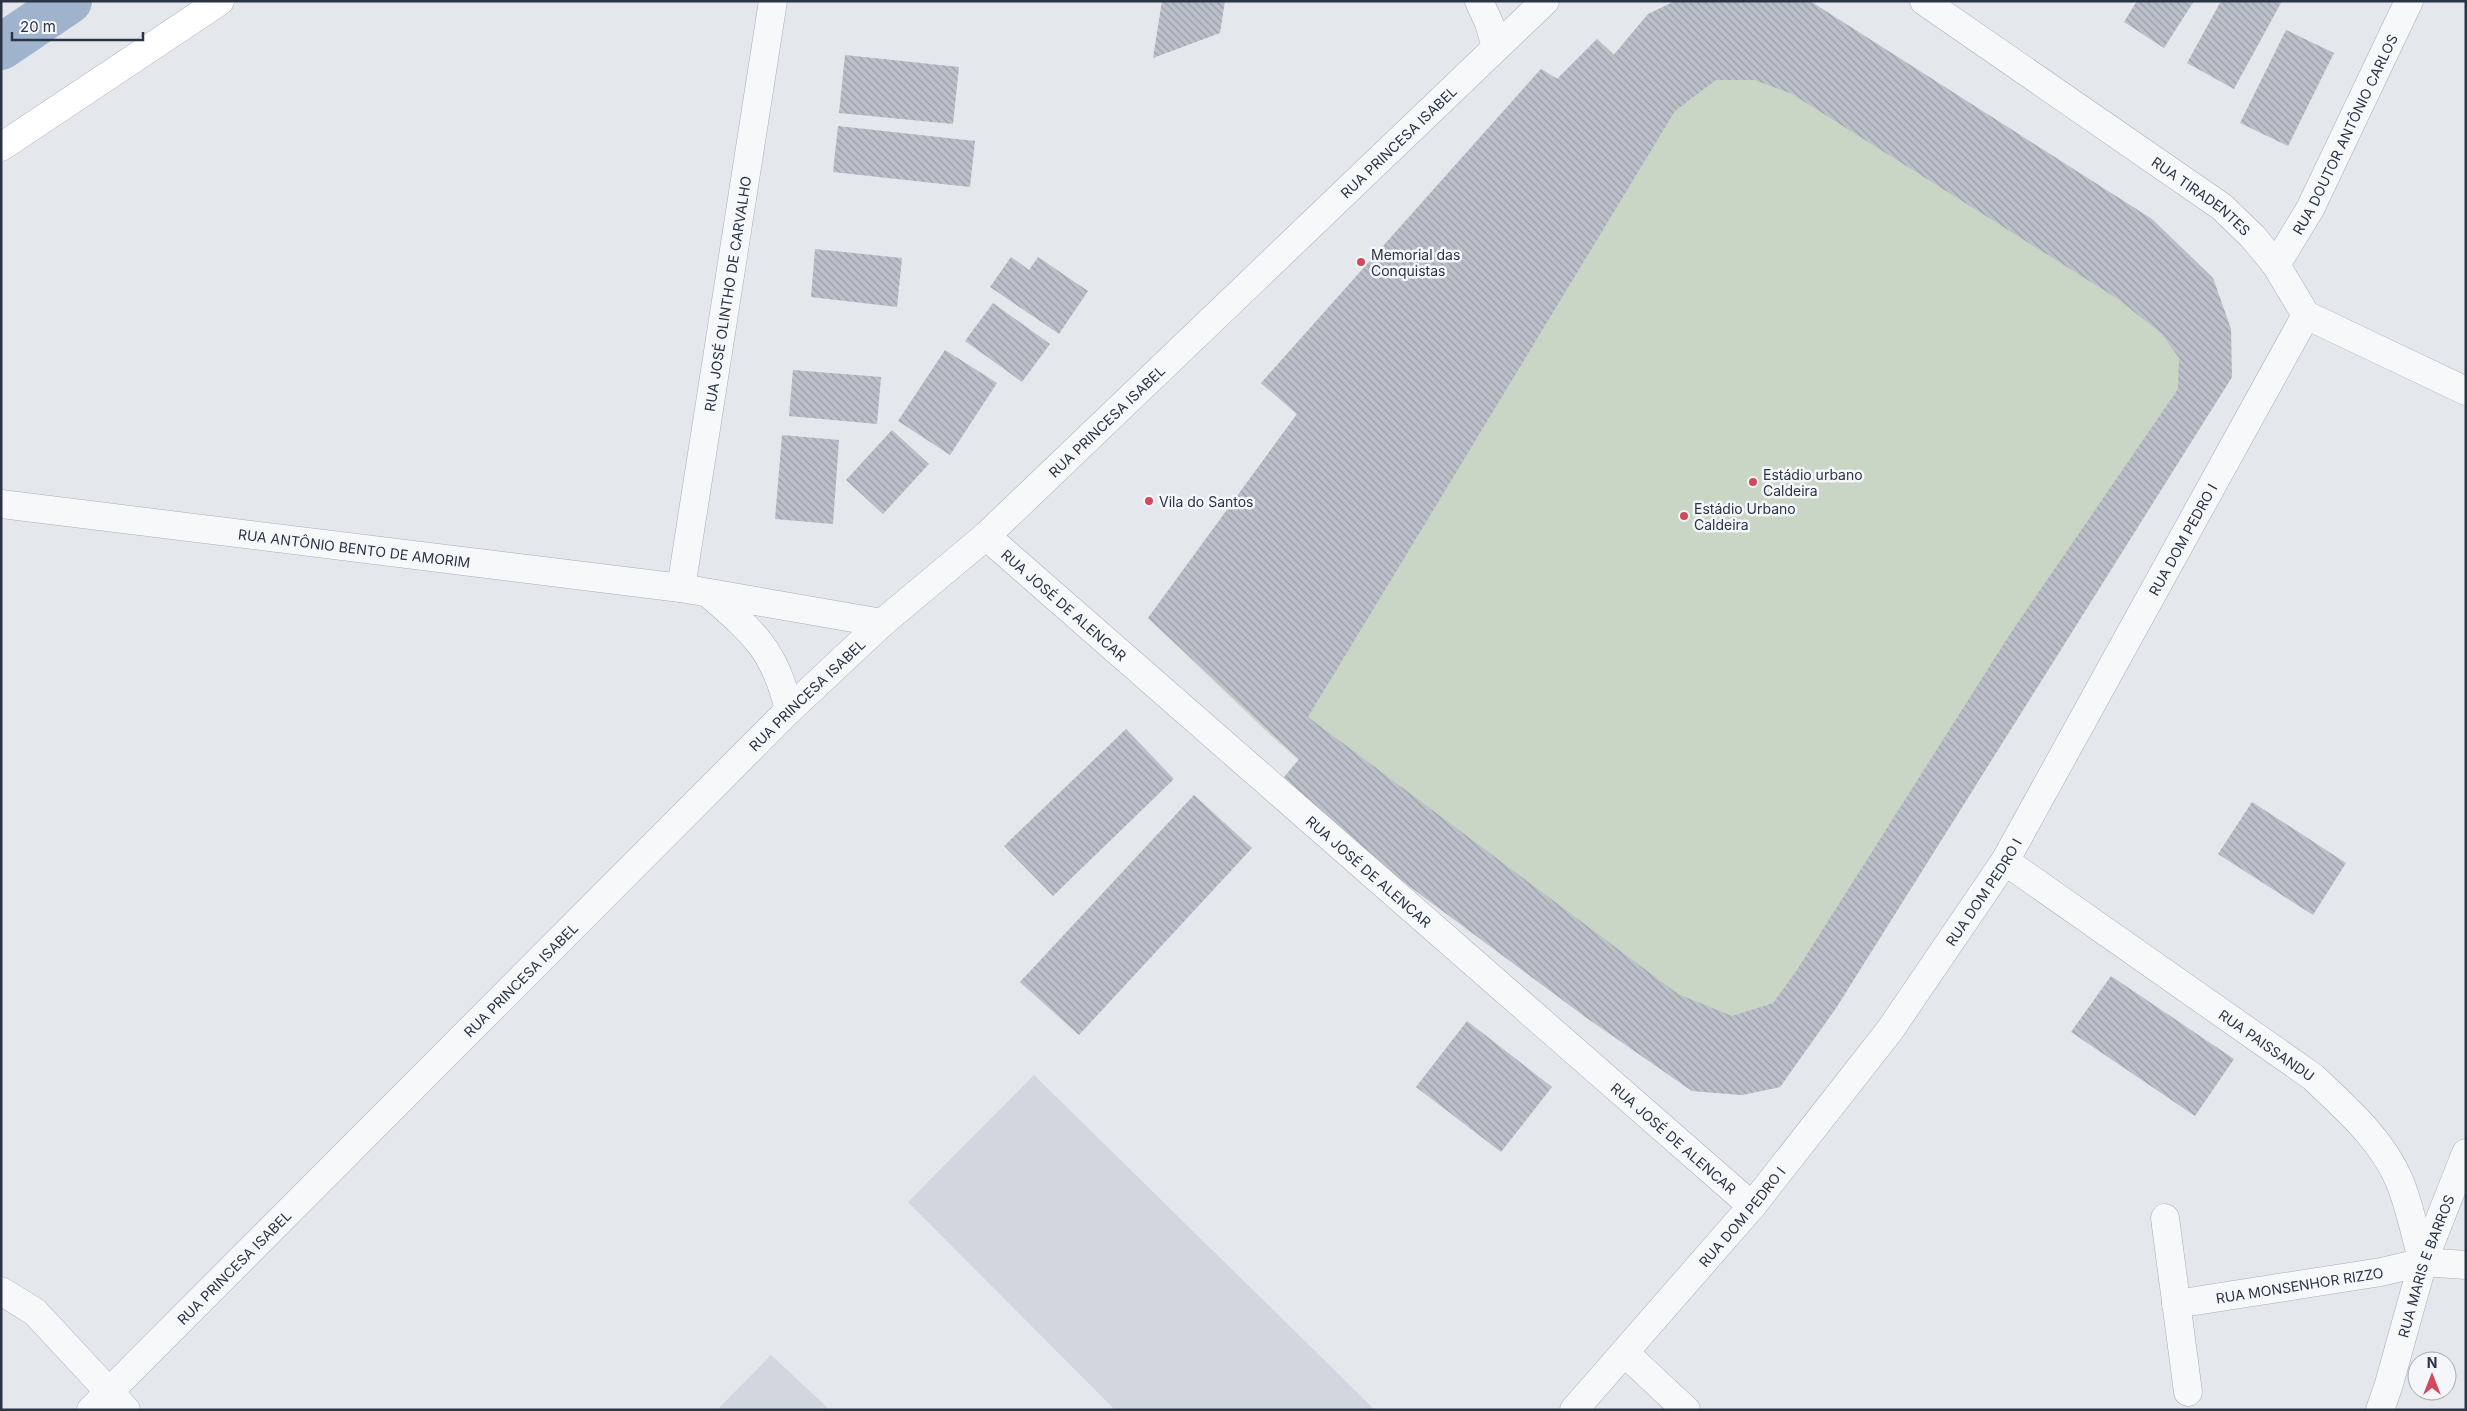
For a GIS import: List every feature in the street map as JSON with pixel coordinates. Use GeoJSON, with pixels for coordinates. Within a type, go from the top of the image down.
{"type":"FeatureCollection","features":[{"type":"Feature","properties":{"kind":"main road"},"geometry":{"type":"LineString","coordinates":[[1,147],[220,1]]}},
{"type":"Feature","properties":{"kind":"street","name":"RUA JOSÉ OLINTHO DE CARVALHO"},"geometry":{"type":"LineString","coordinates":[[694,590],[773,1]]}},
{"type":"Feature","properties":{"kind":"street"},"geometry":{"type":"LineString","coordinates":[[1479,1],[1489,23],[1496,48]]}},
{"type":"Feature","properties":{"kind":"street","name":"RUA PRINCESA ISABEL"},"geometry":{"type":"LineString","coordinates":[[109,1404],[789,710],[882,623],[986,536],[1544,1]]}},
{"type":"Feature","properties":{"kind":"street","name":"RUA TIRADENTES"},"geometry":{"type":"LineString","coordinates":[[1924,1],[2222,207],[2253,237],[2276,265],[2306,315]]}},
{"type":"Feature","properties":{"kind":"street","name":"RUA DOUTOR ANTÔNIO CARLOS"},"geometry":{"type":"LineString","coordinates":[[2276,265],[2310,209],[2409,1]]}},
{"type":"Feature","properties":{"kind":"street"},"geometry":{"type":"LineString","coordinates":[[2306,315],[2466,391]]}},
{"type":"Feature","properties":{"kind":"street","name":"RUA DOM PEDRO I"},"geometry":{"type":"LineString","coordinates":[[1574,1410],[1752,1206],[1890,1030],[2005,861],[2306,315]]}},
{"type":"Feature","properties":{"kind":"street","name":"RUA ANTÔNIO BENTO DE AMORIM"},"geometry":{"type":"LineString","coordinates":[[1,504],[694,590],[882,623]]}},
{"type":"Feature","properties":{"kind":"street","name":"RUA JOSÉ DE ALENCAR"},"geometry":{"type":"LineString","coordinates":[[986,536],[1752,1206]]}},
{"type":"Feature","properties":{"kind":"street"},"geometry":{"type":"LineString","coordinates":[[694,590],[748,628],[766,648],[784,687],[789,710]]}},
{"type":"Feature","properties":{"kind":"street","name":"RUA PAISSANDU"},"geometry":{"type":"LineString","coordinates":[[2005,861],[2285,1056],[2313,1077],[2357,1119],[2382,1151],[2398,1180],[2408,1205],[2422,1262]]}},
{"type":"Feature","properties":{"kind":"street","name":"RUA MARIS E BARROS"},"geometry":{"type":"LineString","coordinates":[[2380,1410],[2389,1384],[2422,1262],[2466,1153]]}},
{"type":"Feature","properties":{"kind":"street"},"geometry":{"type":"LineString","coordinates":[[2165,1218],[2188,1392]]}},
{"type":"Feature","properties":{"kind":"street"},"geometry":{"type":"LineString","coordinates":[[2422,1262],[2466,1265]]}},
{"type":"Feature","properties":{"kind":"street","name":"RUA MONSENHOR RIZZO"},"geometry":{"type":"LineString","coordinates":[[2176,1304],[2381,1272],[2422,1262]]}},
{"type":"Feature","properties":{"kind":"street"},"geometry":{"type":"LineString","coordinates":[[1,1291],[35,1312],[109,1404]]}},
{"type":"Feature","properties":{"kind":"street"},"geometry":{"type":"LineString","coordinates":[[1625,1353],[1686,1410]]}},
{"type":"Feature","properties":{"kind":"shaded area"},"geometry":{"type":"Polygon","coordinates":[[[1034,1075],[1375,1410],[1115,1410],[908,1202],[1034,1075]]]}},
{"type":"Feature","properties":{"kind":"shaded area"},"geometry":{"type":"Polygon","coordinates":[[[771,1355],[830,1410],[717,1410],[771,1355]]]}},
{"type":"Feature","properties":{"kind":"green space","name":"Estádio Urbano Caldeira"},"geometry":{"type":"Polygon","coordinates":[[[1810,1],[2232,377],[1836,1008],[1780,1087],[1742,1095],[1692,1091],[1584,1016],[1264,729],[1148,618],[1297,414],[1261,383],[1541,69],[1558,79],[1597,39],[1614,54],[1648,14],[1810,1]]]}},
{"type":"Feature","properties":{"kind":"building"},"geometry":{"type":"Polygon","coordinates":[[[1162,1],[1225,1],[1220,33],[1153,58],[1162,1]]]}},
{"type":"Feature","properties":{"kind":"building"},"geometry":{"type":"Polygon","coordinates":[[[1675,1],[1810,1],[2152,219],[2213,278],[2231,329],[2232,377],[1836,1008],[1780,1087],[1742,1095],[1692,1091],[1584,1016],[1386,869],[1280,782],[1299,759],[1148,618],[1297,414],[1261,383],[1541,69],[1557,79],[1597,39],[1614,55],[1648,14],[1675,1]],[[1716,80],[1675,111],[1308,717],[1678,994],[1732,1016],[1773,1003],[1797,970],[2012,631],[2178,389],[2179,358],[2162,334],[2118,299],[1792,94],[1755,80],[1716,80]]]}},
{"type":"Feature","properties":{"kind":"building"},"geometry":{"type":"Polygon","coordinates":[[[2137,1],[2194,1],[2164,48],[2124,22],[2137,1]]]}},
{"type":"Feature","properties":{"kind":"building"},"geometry":{"type":"Polygon","coordinates":[[[2221,1],[2282,1],[2234,89],[2187,63],[2221,1]]]}},
{"type":"Feature","properties":{"kind":"building"},"geometry":{"type":"Polygon","coordinates":[[[2286,30],[2334,53],[2288,146],[2240,123],[2286,30]]]}},
{"type":"Feature","properties":{"kind":"building"},"geometry":{"type":"Polygon","coordinates":[[[845,55],[959,67],[953,124],[839,113],[845,55]]]}},
{"type":"Feature","properties":{"kind":"building"},"geometry":{"type":"Polygon","coordinates":[[[838,126],[975,141],[970,187],[833,172],[838,126]]]}},
{"type":"Feature","properties":{"kind":"building"},"geometry":{"type":"Polygon","coordinates":[[[815,249],[902,258],[897,307],[811,297],[815,249]]]}},
{"type":"Feature","properties":{"kind":"building"},"geometry":{"type":"Polygon","coordinates":[[[1011,257],[1029,270],[1038,257],[1088,291],[1059,334],[990,287],[1011,257]]]}},
{"type":"Feature","properties":{"kind":"building"},"geometry":{"type":"Polygon","coordinates":[[[993,303],[1050,344],[1022,382],[965,341],[993,303]]]}},
{"type":"Feature","properties":{"kind":"building"},"geometry":{"type":"Polygon","coordinates":[[[945,350],[997,383],[950,455],[898,421],[945,350]]]}},
{"type":"Feature","properties":{"kind":"building"},"geometry":{"type":"Polygon","coordinates":[[[793,370],[881,377],[877,424],[789,416],[793,370]]]}},
{"type":"Feature","properties":{"kind":"building"},"geometry":{"type":"Polygon","coordinates":[[[892,430],[929,464],[883,514],[846,480],[892,430]]]}},
{"type":"Feature","properties":{"kind":"building"},"geometry":{"type":"Polygon","coordinates":[[[782,435],[839,440],[833,524],[775,519],[782,435]]]}},
{"type":"Feature","properties":{"kind":"building"},"geometry":{"type":"Polygon","coordinates":[[[1126,729],[1174,779],[1053,896],[1004,846],[1126,729]]]}},
{"type":"Feature","properties":{"kind":"building"},"geometry":{"type":"Polygon","coordinates":[[[1194,795],[1252,848],[1079,1035],[1020,982],[1194,795]]]}},
{"type":"Feature","properties":{"kind":"building"},"geometry":{"type":"Polygon","coordinates":[[[2252,802],[2346,863],[2313,915],[2218,854],[2252,802]]]}},
{"type":"Feature","properties":{"kind":"building"},"geometry":{"type":"Polygon","coordinates":[[[2111,976],[2234,1059],[2195,1116],[2071,1032],[2111,976]]]}},
{"type":"Feature","properties":{"kind":"building"},"geometry":{"type":"Polygon","coordinates":[[[1467,1021],[1552,1087],[1501,1152],[1416,1087],[1467,1021]]]}},
{"type":"Feature","properties":{"kind":"waterway"},"geometry":{"type":"LineString","coordinates":[[1,47],[69,1]]}},
{"type":"Feature","properties":{"kind":"place","name":"Memorial das Conquistas"},"geometry":{"type":"Point","coordinates":[1361,262]}},
{"type":"Feature","properties":{"kind":"place","name":"Estádio urbano Caldeira"},"geometry":{"type":"Point","coordinates":[1753,482]}},
{"type":"Feature","properties":{"kind":"place","name":"Vila do Santos"},"geometry":{"type":"Point","coordinates":[1149,501]}},
{"type":"Feature","properties":{"kind":"place","name":"Estádio Urbano Caldeira"},"geometry":{"type":"Point","coordinates":[1684,516]}}]}
